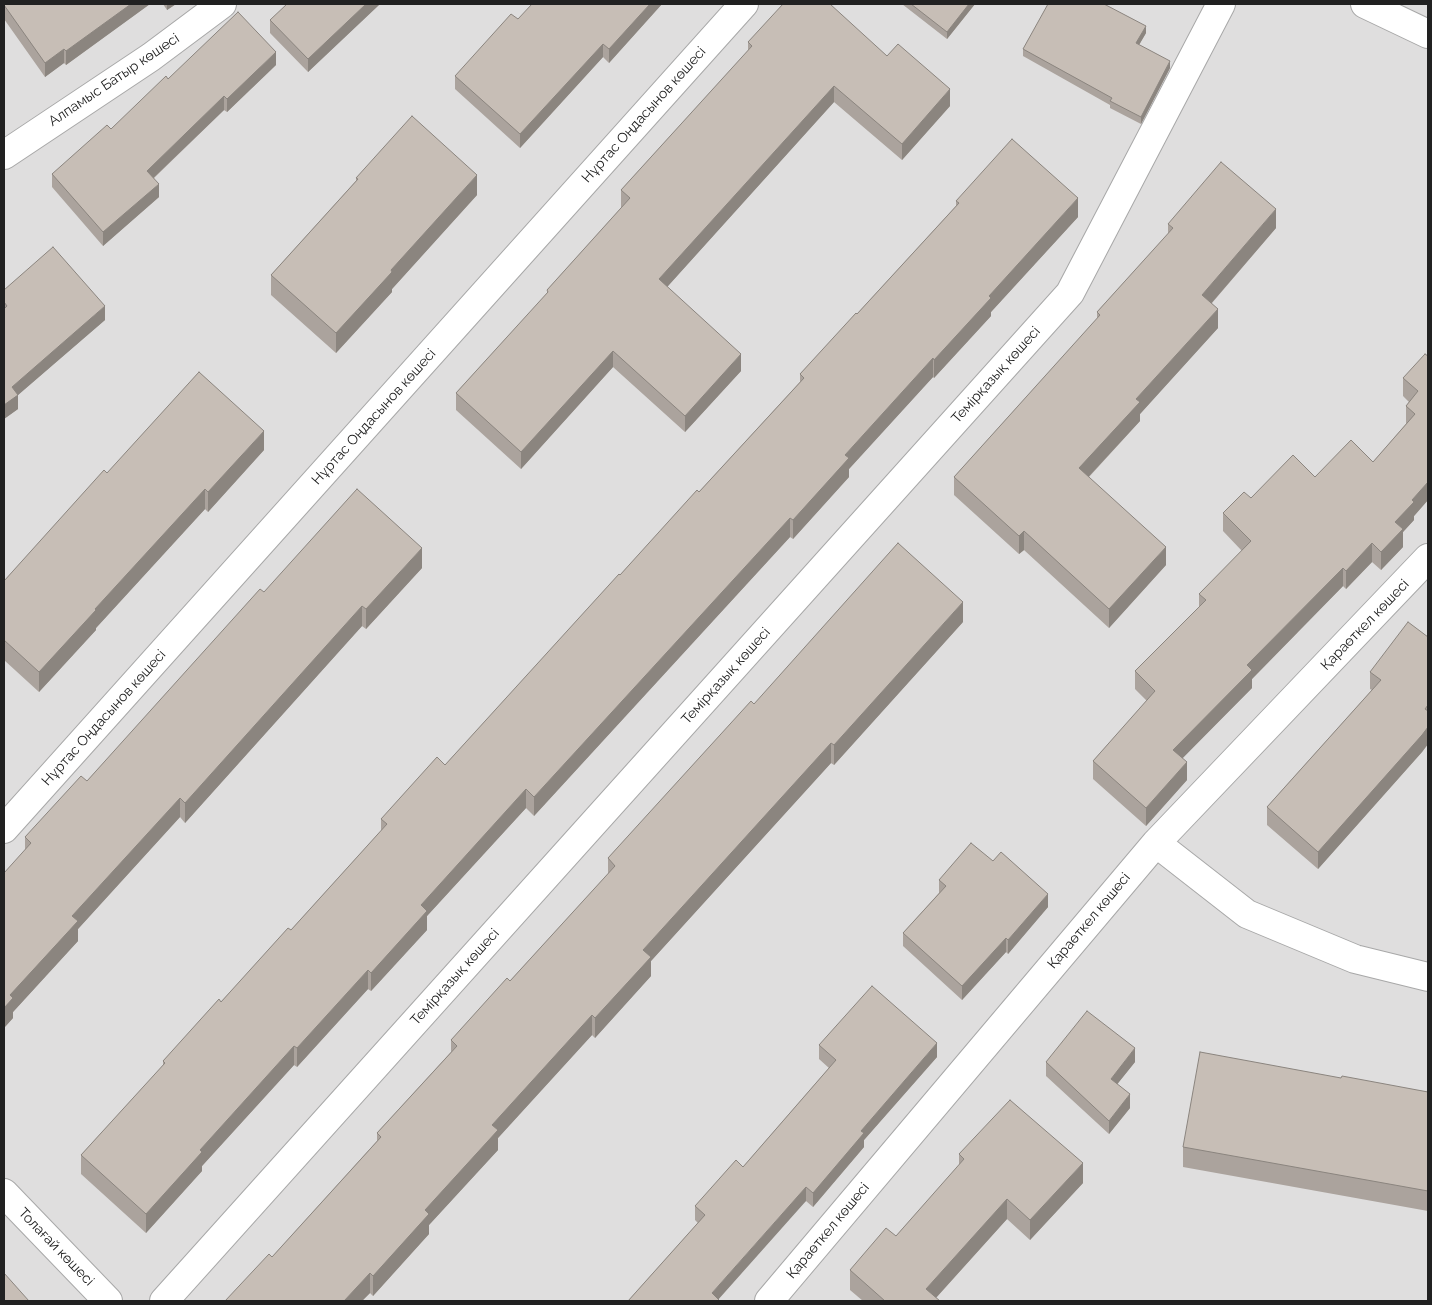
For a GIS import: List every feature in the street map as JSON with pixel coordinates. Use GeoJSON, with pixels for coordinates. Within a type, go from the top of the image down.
{"type":"FeatureCollection","features":[{"type":"Feature","properties":{"kind":"street","name":"Алпамыс Батыр көшесі"},"geometry":{"type":"LineString","coordinates":[[4,155],[151,57],[222,4]]}},
{"type":"Feature","properties":{"kind":"street","name":"Нұртас Оңдасынов көшесі"},"geometry":{"type":"LineString","coordinates":[[4,830],[744,4]]}},
{"type":"Feature","properties":{"kind":"street","name":"Темірқазық көшесі"},"geometry":{"type":"LineString","coordinates":[[164,1301],[1070,293],[1221,4]]}},
{"type":"Feature","properties":{"kind":"street"},"geometry":{"type":"LineString","coordinates":[[1365,4],[1428,34]]}},
{"type":"Feature","properties":{"kind":"street","name":"Қараөткел көшесі"},"geometry":{"type":"LineString","coordinates":[[773,1300],[1156,842],[1428,558]]}},
{"type":"Feature","properties":{"kind":"street"},"geometry":{"type":"LineString","coordinates":[[1156,842],[1247,914],[1355,959],[1428,977]]}},
{"type":"Feature","properties":{"kind":"street","name":"Толағай көшесі"},"geometry":{"type":"LineString","coordinates":[[4,1193],[108,1301]]}},
{"type":"Feature","properties":{"kind":"shaded area"},"geometry":{"type":"Polygon","coordinates":[[[4,4],[1428,4],[1428,1301],[4,1301],[4,4]]]}},
{"type":"Feature","properties":{"kind":"building"},"geometry":{"type":"Polygon","coordinates":[[[131,4],[66,51],[64,49],[45,63],[4,5],[131,4]]]}},
{"type":"Feature","properties":{"kind":"building"},"geometry":{"type":"Polygon","coordinates":[[[287,4],[366,4],[308,59],[270,20],[287,4]]]}},
{"type":"Feature","properties":{"kind":"building"},"geometry":{"type":"Polygon","coordinates":[[[532,4],[650,4],[609,49],[603,44],[520,134],[455,76],[511,14],[518,19],[532,4]]]}},
{"type":"Feature","properties":{"kind":"building"},"geometry":{"type":"Polygon","coordinates":[[[783,4],[830,4],[887,56],[898,44],[950,89],[902,144],[834,86],[659,279],[741,354],[685,416],[613,351],[521,452],[456,393],[630,198],[621,190],[752,46],[748,42],[783,4]]]}},
{"type":"Feature","properties":{"kind":"building"},"geometry":{"type":"Polygon","coordinates":[[[911,4],[969,4],[947,32],[911,4]]]}},
{"type":"Feature","properties":{"kind":"building"},"geometry":{"type":"Polygon","coordinates":[[[1048,4],[1104,4],[1146,26],[1136,43],[1170,61],[1141,117],[1110,101],[1112,98],[1023,49],[1048,4]]]}},
{"type":"Feature","properties":{"kind":"building"},"geometry":{"type":"Polygon","coordinates":[[[238,12],[276,52],[227,99],[224,96],[147,171],[159,184],[103,232],[52,174],[107,125],[111,129],[166,76],[168,79],[238,12]]]}},
{"type":"Feature","properties":{"kind":"building"},"geometry":{"type":"Polygon","coordinates":[[[412,116],[477,175],[336,333],[271,275],[412,116]]]}},
{"type":"Feature","properties":{"kind":"building"},"geometry":{"type":"Polygon","coordinates":[[[1012,139],[1078,198],[989,296],[991,298],[934,360],[933,358],[845,455],[849,458],[793,520],[790,518],[534,797],[526,789],[421,905],[427,911],[371,973],[368,970],[297,1048],[294,1046],[200,1150],[202,1152],[146,1214],[81,1155],[165,1063],[163,1061],[219,999],[221,1002],[288,928],[291,930],[387,824],[381,819],[437,757],[445,765],[619,574],[697,490],[699,492],[804,378],[800,374],[959,203],[956,201],[1012,139]]]}},
{"type":"Feature","properties":{"kind":"building"},"geometry":{"type":"Polygon","coordinates":[[[1221,162],[1276,209],[1202,295],[1218,309],[1136,399],[1140,402],[1079,468],[1166,547],[1109,609],[1024,531],[1019,536],[954,477],[1100,315],[1097,312],[1173,228],[1168,224],[1221,162]]]}},
{"type":"Feature","properties":{"kind":"building"},"geometry":{"type":"Polygon","coordinates":[[[53,247],[105,306],[12,387],[18,395],[4,405],[4,309],[7,306],[4,302],[4,290],[53,247]]]}},
{"type":"Feature","properties":{"kind":"building"},"geometry":{"type":"Polygon","coordinates":[[[1425,354],[1428,356],[1428,482],[1412,500],[1414,502],[1395,522],[1403,529],[1381,552],[1372,543],[1346,571],[1343,568],[1247,665],[1252,670],[1173,750],[1187,762],[1146,808],[1093,761],[1155,691],[1135,671],[1206,600],[1199,594],[1251,541],[1223,513],[1244,492],[1251,498],[1293,455],[1315,477],[1351,440],[1373,462],[1415,414],[1406,406],[1418,391],[1403,378],[1425,354]]]}},
{"type":"Feature","properties":{"kind":"building"},"geometry":{"type":"Polygon","coordinates":[[[199,372],[264,431],[208,492],[205,489],[39,672],[4,640],[4,581],[104,470],[107,473],[199,372]]]}},
{"type":"Feature","properties":{"kind":"building"},"geometry":{"type":"Polygon","coordinates":[[[357,489],[422,548],[366,609],[362,606],[185,803],[180,798],[72,916],[78,921],[10,995],[13,998],[4,1008],[4,873],[31,843],[25,837],[81,776],[87,781],[260,589],[264,592],[357,489]]]}},
{"type":"Feature","properties":{"kind":"building"},"geometry":{"type":"Polygon","coordinates":[[[898,543],[963,602],[834,745],[831,743],[643,950],[651,957],[595,1018],[592,1015],[492,1125],[498,1130],[425,1210],[429,1214],[373,1276],[370,1273],[344,1301],[225,1301],[269,1254],[272,1257],[381,1137],[377,1133],[457,1046],[451,1040],[507,978],[510,981],[615,866],[608,858],[751,701],[754,704],[898,543]]]}},
{"type":"Feature","properties":{"kind":"building"},"geometry":{"type":"Polygon","coordinates":[[[1408,622],[1428,637],[1428,705],[1425,709],[1428,711],[1428,727],[1318,852],[1267,807],[1381,680],[1370,672],[1408,622]]]}},
{"type":"Feature","properties":{"kind":"building"},"geometry":{"type":"Polygon","coordinates":[[[971,843],[993,861],[1001,852],[1048,894],[1008,940],[1006,938],[962,986],[903,933],[946,886],[939,880],[971,843]]]}},
{"type":"Feature","properties":{"kind":"building"},"geometry":{"type":"Polygon","coordinates":[[[872,986],[937,1043],[861,1131],[864,1133],[813,1193],[806,1187],[712,1293],[720,1301],[628,1301],[705,1215],[695,1206],[736,1160],[743,1167],[836,1060],[819,1045],[872,986]]]}},
{"type":"Feature","properties":{"kind":"building"},"geometry":{"type":"Polygon","coordinates":[[[1087,1011],[1135,1048],[1111,1079],[1130,1094],[1109,1121],[1046,1062],[1087,1011]]]}},
{"type":"Feature","properties":{"kind":"building"},"geometry":{"type":"Polygon","coordinates":[[[1200,1052],[1428,1092],[1428,1191],[1183,1147],[1200,1052]]]}},
{"type":"Feature","properties":{"kind":"building"},"geometry":{"type":"Polygon","coordinates":[[[1010,1100],[1083,1163],[1030,1220],[1007,1199],[926,1289],[940,1301],[885,1301],[850,1270],[886,1228],[896,1236],[964,1159],[959,1154],[1010,1100]]]}},
{"type":"Feature","properties":{"kind":"building"},"geometry":{"type":"Polygon","coordinates":[[[4,1273],[29,1301],[4,1301],[4,1273]]]}}]}
